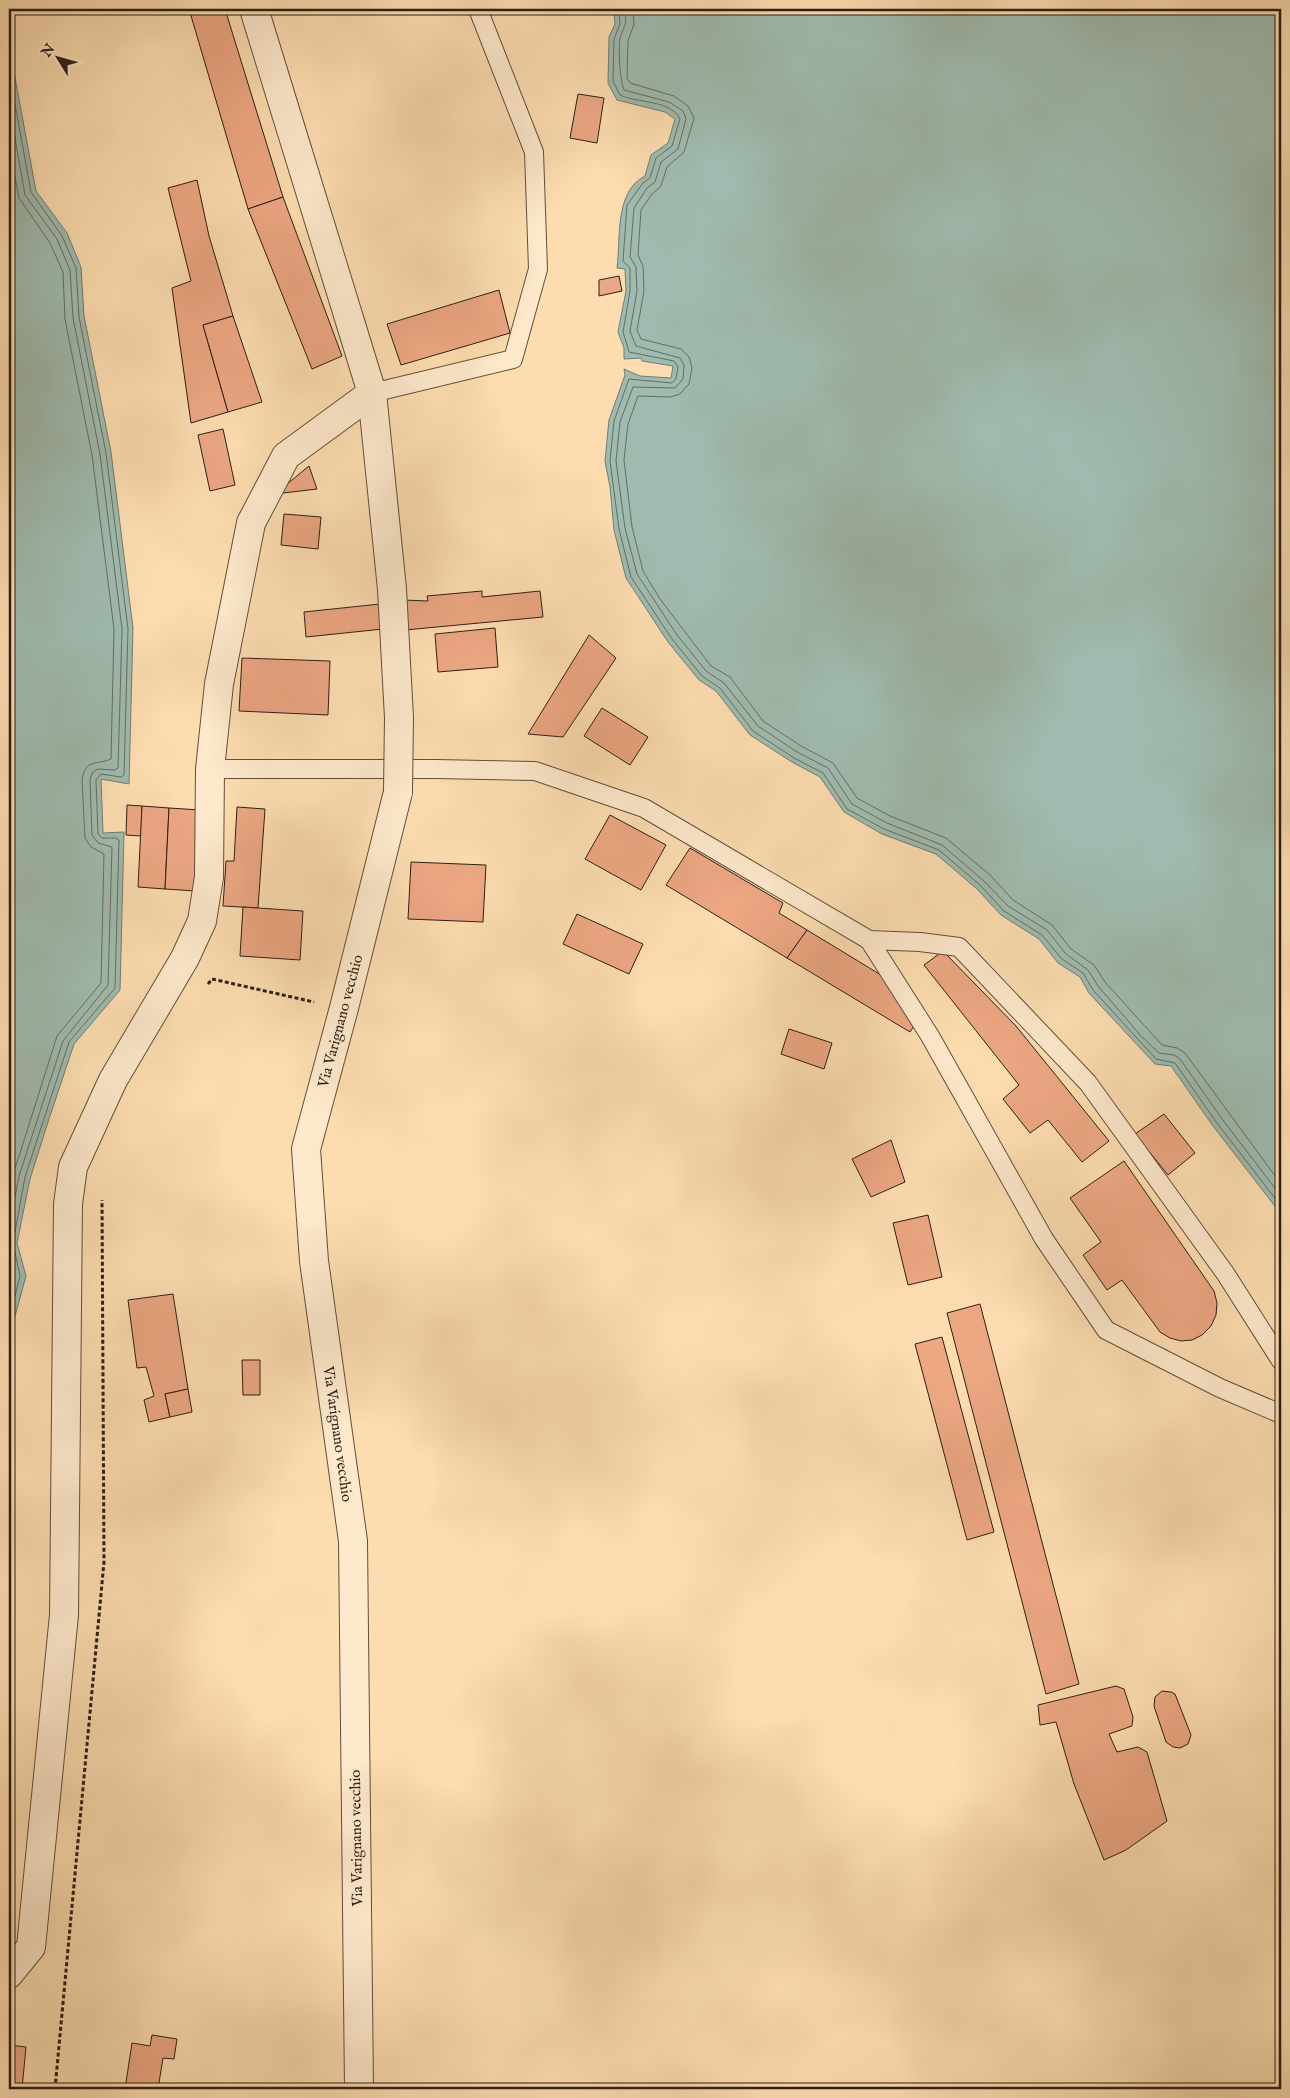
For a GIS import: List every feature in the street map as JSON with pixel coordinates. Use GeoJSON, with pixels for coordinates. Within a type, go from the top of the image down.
{"type":"FeatureCollection","features":[{"type":"Feature","properties":{"kind":"street","name":"Via Varignano vecchio"},"geometry":{"type":"LineString","coordinates":[[254,9],[372,393],[392,589],[398,718],[398,792],[344,1008],[306,1149],[314,1261],[353,1541],[359,2089]]}},
{"type":"Feature","properties":{"kind":"street"},"geometry":{"type":"LineString","coordinates":[[9,1974],[31,1947],[64,1615],[68,1204],[73,1167],[113,1080],[185,958],[202,921],[209,877],[210,769],[219,684],[252,522],[286,456],[372,393]]}},
{"type":"Feature","properties":{"kind":"lane"},"geometry":{"type":"LineString","coordinates":[[372,393],[513,359],[538,269],[534,152],[478,9]]}},
{"type":"Feature","properties":{"kind":"lane"},"geometry":{"type":"LineString","coordinates":[[210,769],[535,771],[644,808],[869,940],[930,1036],[1044,1239],[1106,1330],[1220,1388],[1281,1414]]}},
{"type":"Feature","properties":{"kind":"lane"},"geometry":{"type":"LineString","coordinates":[[869,940],[920,942],[959,947],[1088,1083],[1225,1272],[1281,1361]]}},
{"type":"Feature","properties":{"kind":"path"},"geometry":{"type":"LineString","coordinates":[[206,986],[212,979],[344,1008]]}},
{"type":"Feature","properties":{"kind":"path"},"geometry":{"type":"LineString","coordinates":[[55,2089],[104,1562],[102,1195]]}},
{"type":"Feature","properties":{"kind":"water"},"geometry":{"type":"Polygon","coordinates":[[[614,9],[1281,9],[1281,1214],[1213,1126],[1171,1066],[1155,1064],[1089,993],[1080,977],[1058,963],[1039,939],[1001,915],[977,889],[936,854],[882,834],[844,812],[820,777],[792,762],[750,735],[716,691],[699,680],[668,642],[626,578],[614,530],[610,487],[605,461],[609,420],[625,375],[624,369],[640,376],[671,378],[673,366],[642,361],[641,358],[624,359],[624,348],[618,332],[626,291],[625,269],[617,268],[619,230],[628,193],[635,183],[645,176],[651,155],[668,143],[675,119],[665,112],[617,100],[608,83],[609,37],[615,24],[614,9]]]}},
{"type":"Feature","properties":{"kind":"water"},"geometry":{"type":"Polygon","coordinates":[[[9,45],[36,191],[67,233],[81,267],[84,316],[111,452],[133,628],[129,784],[101,779],[103,833],[124,832],[120,990],[74,1044],[47,1125],[30,1179],[17,1243],[26,1276],[14,1320],[9,1331],[9,45]]]}},
{"type":"Feature","properties":{"kind":"building"},"geometry":{"type":"Polygon","coordinates":[[[189,9],[225,9],[283,197],[248,209],[189,9]]]}},
{"type":"Feature","properties":{"kind":"building"},"geometry":{"type":"Polygon","coordinates":[[[578,94],[604,98],[597,143],[570,138],[578,94]]]}},
{"type":"Feature","properties":{"kind":"building"},"geometry":{"type":"Polygon","coordinates":[[[197,180],[209,236],[233,316],[203,325],[228,412],[191,423],[172,288],[191,281],[168,188],[197,180]]]}},
{"type":"Feature","properties":{"kind":"building"},"geometry":{"type":"Polygon","coordinates":[[[283,197],[342,356],[312,369],[248,209],[283,197]]]}},
{"type":"Feature","properties":{"kind":"building"},"geometry":{"type":"Polygon","coordinates":[[[619,276],[622,291],[599,296],[599,280],[619,276]]]}},
{"type":"Feature","properties":{"kind":"building"},"geometry":{"type":"Polygon","coordinates":[[[499,290],[510,333],[401,365],[387,324],[499,290]]]}},
{"type":"Feature","properties":{"kind":"building"},"geometry":{"type":"Polygon","coordinates":[[[233,316],[262,402],[228,412],[203,325],[233,316]]]}},
{"type":"Feature","properties":{"kind":"building"},"geometry":{"type":"Polygon","coordinates":[[[223,429],[235,485],[210,491],[198,435],[223,429]]]}},
{"type":"Feature","properties":{"kind":"building"},"geometry":{"type":"Polygon","coordinates":[[[309,466],[317,489],[275,494],[309,466]]]}},
{"type":"Feature","properties":{"kind":"building"},"geometry":{"type":"Polygon","coordinates":[[[284,514],[321,517],[318,549],[281,545],[284,514]]]}},
{"type":"Feature","properties":{"kind":"building"},"geometry":{"type":"Polygon","coordinates":[[[482,591],[482,597],[540,591],[543,617],[405,630],[403,600],[428,601],[427,596],[482,591]]]}},
{"type":"Feature","properties":{"kind":"building"},"geometry":{"type":"Polygon","coordinates":[[[380,604],[383,629],[306,637],[304,612],[380,604]]]}},
{"type":"Feature","properties":{"kind":"building"},"geometry":{"type":"Polygon","coordinates":[[[495,628],[498,667],[438,672],[435,634],[495,628]]]}},
{"type":"Feature","properties":{"kind":"building"},"geometry":{"type":"Polygon","coordinates":[[[589,635],[616,658],[563,737],[528,734],[589,635]]]}},
{"type":"Feature","properties":{"kind":"building"},"geometry":{"type":"Polygon","coordinates":[[[242,658],[330,661],[328,715],[239,711],[242,658]]]}},
{"type":"Feature","properties":{"kind":"building"},"geometry":{"type":"Polygon","coordinates":[[[602,708],[648,737],[630,765],[584,736],[602,708]]]}},
{"type":"Feature","properties":{"kind":"building"},"geometry":{"type":"Polygon","coordinates":[[[127,805],[142,806],[141,836],[126,835],[127,805]]]}},
{"type":"Feature","properties":{"kind":"building"},"geometry":{"type":"Polygon","coordinates":[[[142,806],[169,808],[165,889],[138,887],[142,806]]]}},
{"type":"Feature","properties":{"kind":"building"},"geometry":{"type":"Polygon","coordinates":[[[237,807],[265,809],[258,908],[223,906],[226,861],[234,861],[237,807]]]}},
{"type":"Feature","properties":{"kind":"building"},"geometry":{"type":"Polygon","coordinates":[[[169,808],[200,810],[196,891],[165,889],[169,808]]]}},
{"type":"Feature","properties":{"kind":"building"},"geometry":{"type":"Polygon","coordinates":[[[610,815],[666,845],[641,890],[585,859],[610,815]]]}},
{"type":"Feature","properties":{"kind":"building"},"geometry":{"type":"Polygon","coordinates":[[[690,848],[783,903],[779,913],[807,930],[787,958],[666,885],[690,848]]]}},
{"type":"Feature","properties":{"kind":"building"},"geometry":{"type":"Polygon","coordinates":[[[411,862],[486,865],[483,922],[408,919],[411,862]]]}},
{"type":"Feature","properties":{"kind":"building"},"geometry":{"type":"Polygon","coordinates":[[[243,907],[303,911],[300,960],[240,956],[243,907]]]}},
{"type":"Feature","properties":{"kind":"building"},"geometry":{"type":"Polygon","coordinates":[[[577,914],[643,944],[629,974],[563,944],[577,914]]]}},
{"type":"Feature","properties":{"kind":"building"},"geometry":{"type":"Polygon","coordinates":[[[807,930],[899,986],[916,1023],[910,1032],[787,958],[807,930]]]}},
{"type":"Feature","properties":{"kind":"building"},"geometry":{"type":"Polygon","coordinates":[[[943,951],[1016,1026],[1109,1141],[1082,1162],[1048,1120],[1030,1133],[1003,1099],[1019,1085],[924,965],[943,951]]]}},
{"type":"Feature","properties":{"kind":"building"},"geometry":{"type":"Polygon","coordinates":[[[789,1029],[832,1043],[824,1069],[781,1054],[789,1029]]]}},
{"type":"Feature","properties":{"kind":"building"},"geometry":{"type":"Polygon","coordinates":[[[1164,1114],[1195,1153],[1168,1175],[1135,1134],[1164,1114]]]}},
{"type":"Feature","properties":{"kind":"building"},"geometry":{"type":"Polygon","coordinates":[[[891,1140],[905,1182],[871,1197],[852,1159],[891,1140]]]}},
{"type":"Feature","properties":{"kind":"building"},"geometry":{"type":"Polygon","coordinates":[[[1124,1161],[1214,1291],[1217,1303],[1216,1315],[1211,1326],[1202,1335],[1192,1340],[1181,1341],[1170,1338],[1160,1332],[1122,1280],[1107,1290],[1083,1255],[1101,1242],[1070,1198],[1124,1161]]]}},
{"type":"Feature","properties":{"kind":"building"},"geometry":{"type":"Polygon","coordinates":[[[928,1215],[942,1277],[908,1285],[893,1223],[928,1215]]]}},
{"type":"Feature","properties":{"kind":"building"},"geometry":{"type":"Polygon","coordinates":[[[173,1294],[188,1389],[165,1394],[170,1417],[149,1422],[144,1400],[154,1396],[146,1367],[137,1368],[128,1300],[173,1294]]]}},
{"type":"Feature","properties":{"kind":"building"},"geometry":{"type":"Polygon","coordinates":[[[980,1304],[1079,1684],[1046,1694],[947,1313],[980,1304]]]}},
{"type":"Feature","properties":{"kind":"building"},"geometry":{"type":"Polygon","coordinates":[[[942,1337],[994,1532],[967,1540],[915,1344],[942,1337]]]}},
{"type":"Feature","properties":{"kind":"building"},"geometry":{"type":"Polygon","coordinates":[[[242,1360],[260,1360],[260,1395],[243,1395],[242,1360]]]}},
{"type":"Feature","properties":{"kind":"building"},"geometry":{"type":"Polygon","coordinates":[[[188,1389],[192,1412],[170,1417],[165,1394],[188,1389]]]}},
{"type":"Feature","properties":{"kind":"building"},"geometry":{"type":"Polygon","coordinates":[[[1116,1686],[1124,1689],[1133,1717],[1132,1726],[1109,1734],[1117,1752],[1138,1747],[1147,1752],[1167,1821],[1126,1850],[1104,1860],[1074,1784],[1056,1722],[1040,1725],[1038,1705],[1116,1686]]]}},
{"type":"Feature","properties":{"kind":"building"},"geometry":{"type":"Polygon","coordinates":[[[1162,1691],[1175,1694],[1191,1735],[1188,1744],[1180,1748],[1173,1747],[1166,1742],[1154,1706],[1155,1697],[1162,1691]]]}},
{"type":"Feature","properties":{"kind":"building"},"geometry":{"type":"Polygon","coordinates":[[[152,2035],[177,2039],[174,2059],[163,2058],[158,2089],[125,2089],[132,2043],[150,2046],[152,2035]]]}},
{"type":"Feature","properties":{"kind":"building"},"geometry":{"type":"Polygon","coordinates":[[[9,2045],[26,2047],[22,2089],[9,2089],[9,2045]]]}}]}
